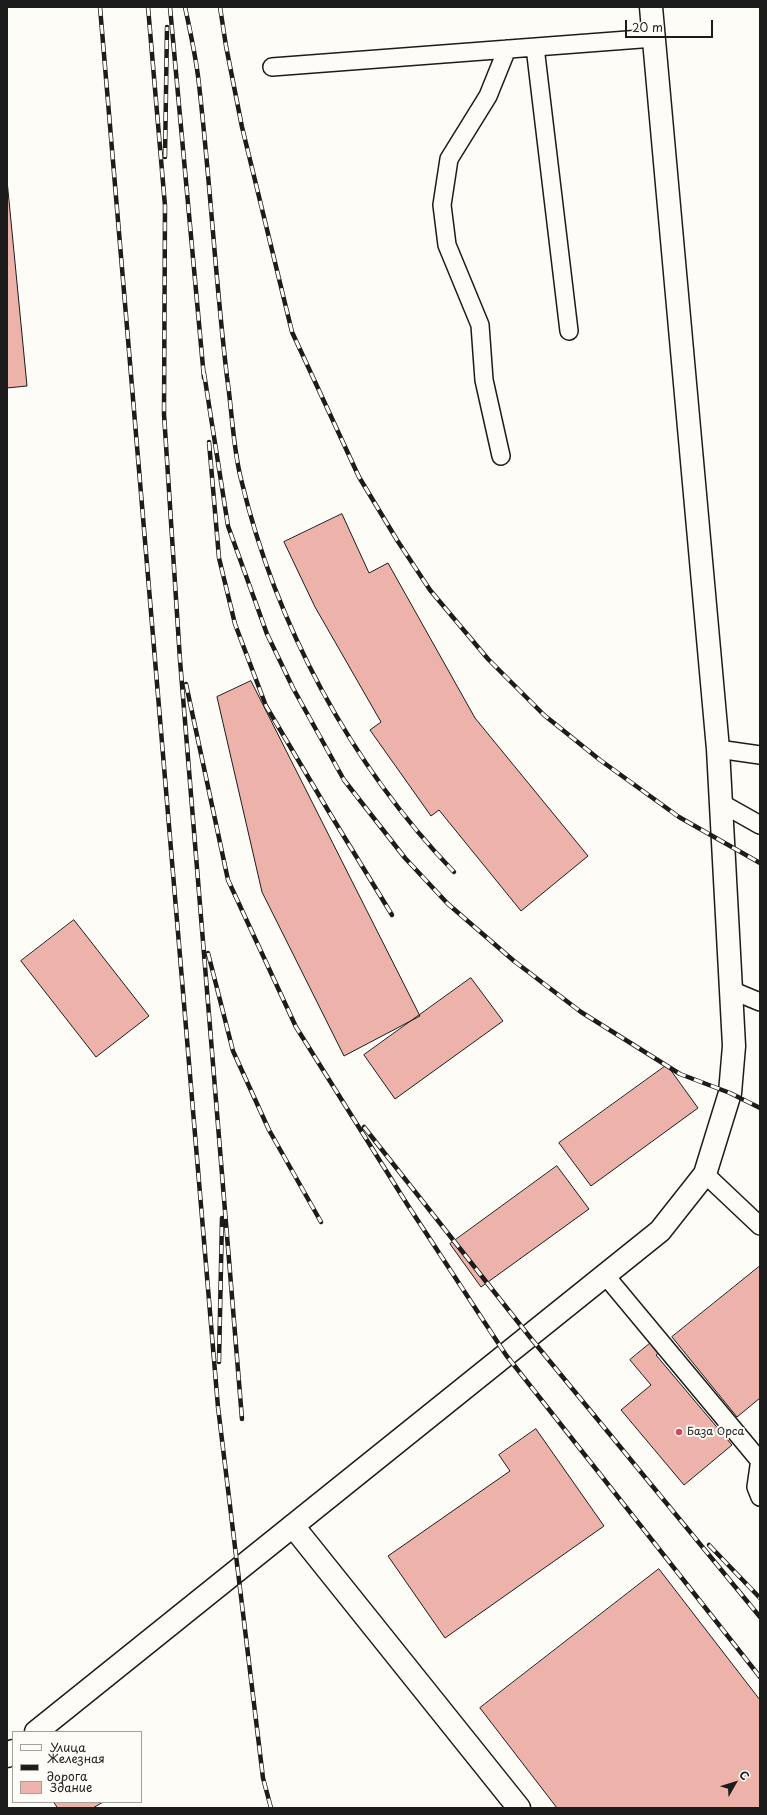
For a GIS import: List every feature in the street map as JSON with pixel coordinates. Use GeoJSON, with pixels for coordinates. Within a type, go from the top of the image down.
{"type":"FeatureCollection","features":[{"type":"Feature","properties":{"kind":"main road"},"geometry":{"type":"LineString","coordinates":[[37,1731],[660,1231],[705,1174],[730,1093],[734,1046],[718,749],[651,7]]}},
{"type":"Feature","properties":{"kind":"main road"},"geometry":{"type":"LineString","coordinates":[[293,1526],[519,1808]]}},
{"type":"Feature","properties":{"kind":"lane"},"geometry":{"type":"LineString","coordinates":[[272,67],[654,38]]}},
{"type":"Feature","properties":{"kind":"lane"},"geometry":{"type":"LineString","coordinates":[[535,47],[569,331]]}},
{"type":"Feature","properties":{"kind":"lane"},"geometry":{"type":"LineString","coordinates":[[501,456],[484,380],[480,325],[447,245],[442,205],[449,159],[488,96],[508,49]]}},
{"type":"Feature","properties":{"kind":"lane"},"geometry":{"type":"LineString","coordinates":[[718,749],[760,755]]}},
{"type":"Feature","properties":{"kind":"lane"},"geometry":{"type":"LineString","coordinates":[[721,803],[760,825]]}},
{"type":"Feature","properties":{"kind":"lane"},"geometry":{"type":"LineString","coordinates":[[731,990],[760,1002]]}},
{"type":"Feature","properties":{"kind":"lane"},"geometry":{"type":"LineString","coordinates":[[705,1174],[760,1226]]}},
{"type":"Feature","properties":{"kind":"lane"},"geometry":{"type":"LineString","coordinates":[[605,1275],[760,1459],[756,1487],[760,1497]]}},
{"type":"Feature","properties":{"kind":"building"},"geometry":{"type":"Polygon","coordinates":[[[7,180],[27,386],[7,388],[7,180]]]}},
{"type":"Feature","properties":{"kind":"building"},"geometry":{"type":"Polygon","coordinates":[[[342,514],[369,573],[388,563],[475,718],[588,856],[521,911],[439,810],[431,816],[370,730],[381,722],[315,607],[284,542],[342,514]]]}},
{"type":"Feature","properties":{"kind":"building"},"geometry":{"type":"Polygon","coordinates":[[[251,681],[420,1016],[344,1056],[262,892],[217,697],[251,681]]]}},
{"type":"Feature","properties":{"kind":"building"},"geometry":{"type":"Polygon","coordinates":[[[74,920],[149,1016],[96,1057],[21,961],[74,920]]]}},
{"type":"Feature","properties":{"kind":"building"},"geometry":{"type":"Polygon","coordinates":[[[471,978],[503,1021],[395,1099],[364,1055],[471,978]]]}},
{"type":"Feature","properties":{"kind":"building"},"geometry":{"type":"Polygon","coordinates":[[[667,1065],[698,1108],[591,1186],[559,1143],[667,1065]]]}},
{"type":"Feature","properties":{"kind":"building"},"geometry":{"type":"Polygon","coordinates":[[[557,1166],[589,1209],[481,1287],[450,1244],[557,1166]]]}},
{"type":"Feature","properties":{"kind":"building"},"geometry":{"type":"Polygon","coordinates":[[[760,1266],[760,1398],[737,1417],[672,1337],[760,1266]]]}},
{"type":"Feature","properties":{"kind":"building"},"geometry":{"type":"Polygon","coordinates":[[[653,1341],[661,1351],[656,1355],[732,1445],[684,1485],[621,1410],[651,1385],[630,1360],[653,1341]]]}},
{"type":"Feature","properties":{"kind":"building"},"geometry":{"type":"Polygon","coordinates":[[[536,1429],[604,1526],[445,1638],[388,1556],[510,1471],[499,1455],[536,1429]]]}},
{"type":"Feature","properties":{"kind":"building"},"geometry":{"type":"Polygon","coordinates":[[[659,1569],[760,1700],[760,1808],[557,1808],[480,1708],[659,1569]]]}},
{"type":"Feature","properties":{"kind":"building"},"geometry":{"type":"Polygon","coordinates":[[[55,1803],[101,1803],[93,1808],[58,1808],[55,1803]]]}},
{"type":"Feature","properties":{"kind":"railway"},"geometry":{"type":"LineString","coordinates":[[100,7],[218,1407],[263,1778],[271,1808]]}},
{"type":"Feature","properties":{"kind":"railway"},"geometry":{"type":"LineString","coordinates":[[148,7],[165,206],[164,414],[180,660],[242,1419]]}},
{"type":"Feature","properties":{"kind":"railway"},"geometry":{"type":"LineString","coordinates":[[170,7],[204,378]]}},
{"type":"Feature","properties":{"kind":"railway"},"geometry":{"type":"LineString","coordinates":[[185,7],[198,76],[234,442],[238,467],[256,533],[274,587],[296,639],[322,690],[350,739],[382,786],[416,830],[454,872]]}},
{"type":"Feature","properties":{"kind":"railway"},"geometry":{"type":"LineString","coordinates":[[220,7],[242,127],[292,332],[359,477],[397,540],[430,590],[488,659],[544,715],[600,760],[679,817],[760,863]]}},
{"type":"Feature","properties":{"kind":"railway"},"geometry":{"type":"LineString","coordinates":[[165,157],[167,27]]}},
{"type":"Feature","properties":{"kind":"railway"},"geometry":{"type":"LineString","coordinates":[[204,373],[228,526],[267,634],[293,688],[344,780],[405,858],[448,904],[514,961],[581,1012],[680,1074],[730,1093],[760,1108]]}},
{"type":"Feature","properties":{"kind":"railway"},"geometry":{"type":"LineString","coordinates":[[209,442],[219,558],[235,624],[266,706],[392,915]]}},
{"type":"Feature","properties":{"kind":"railway"},"geometry":{"type":"LineString","coordinates":[[186,684],[228,880],[296,1027],[407,1204],[506,1355],[760,1677]]}},
{"type":"Feature","properties":{"kind":"railway"},"geometry":{"type":"LineString","coordinates":[[208,953],[233,1051],[269,1130],[321,1222]]}},
{"type":"Feature","properties":{"kind":"railway"},"geometry":{"type":"LineString","coordinates":[[364,1127],[529,1336],[760,1617]]}},
{"type":"Feature","properties":{"kind":"railway"},"geometry":{"type":"LineString","coordinates":[[219,1362],[222,1218]]}},
{"type":"Feature","properties":{"kind":"railway"},"geometry":{"type":"LineString","coordinates":[[709,1545],[760,1598]]}},
{"type":"Feature","properties":{"kind":"place","name":"База Орса"},"geometry":{"type":"Point","coordinates":[679,1432]}}]}
